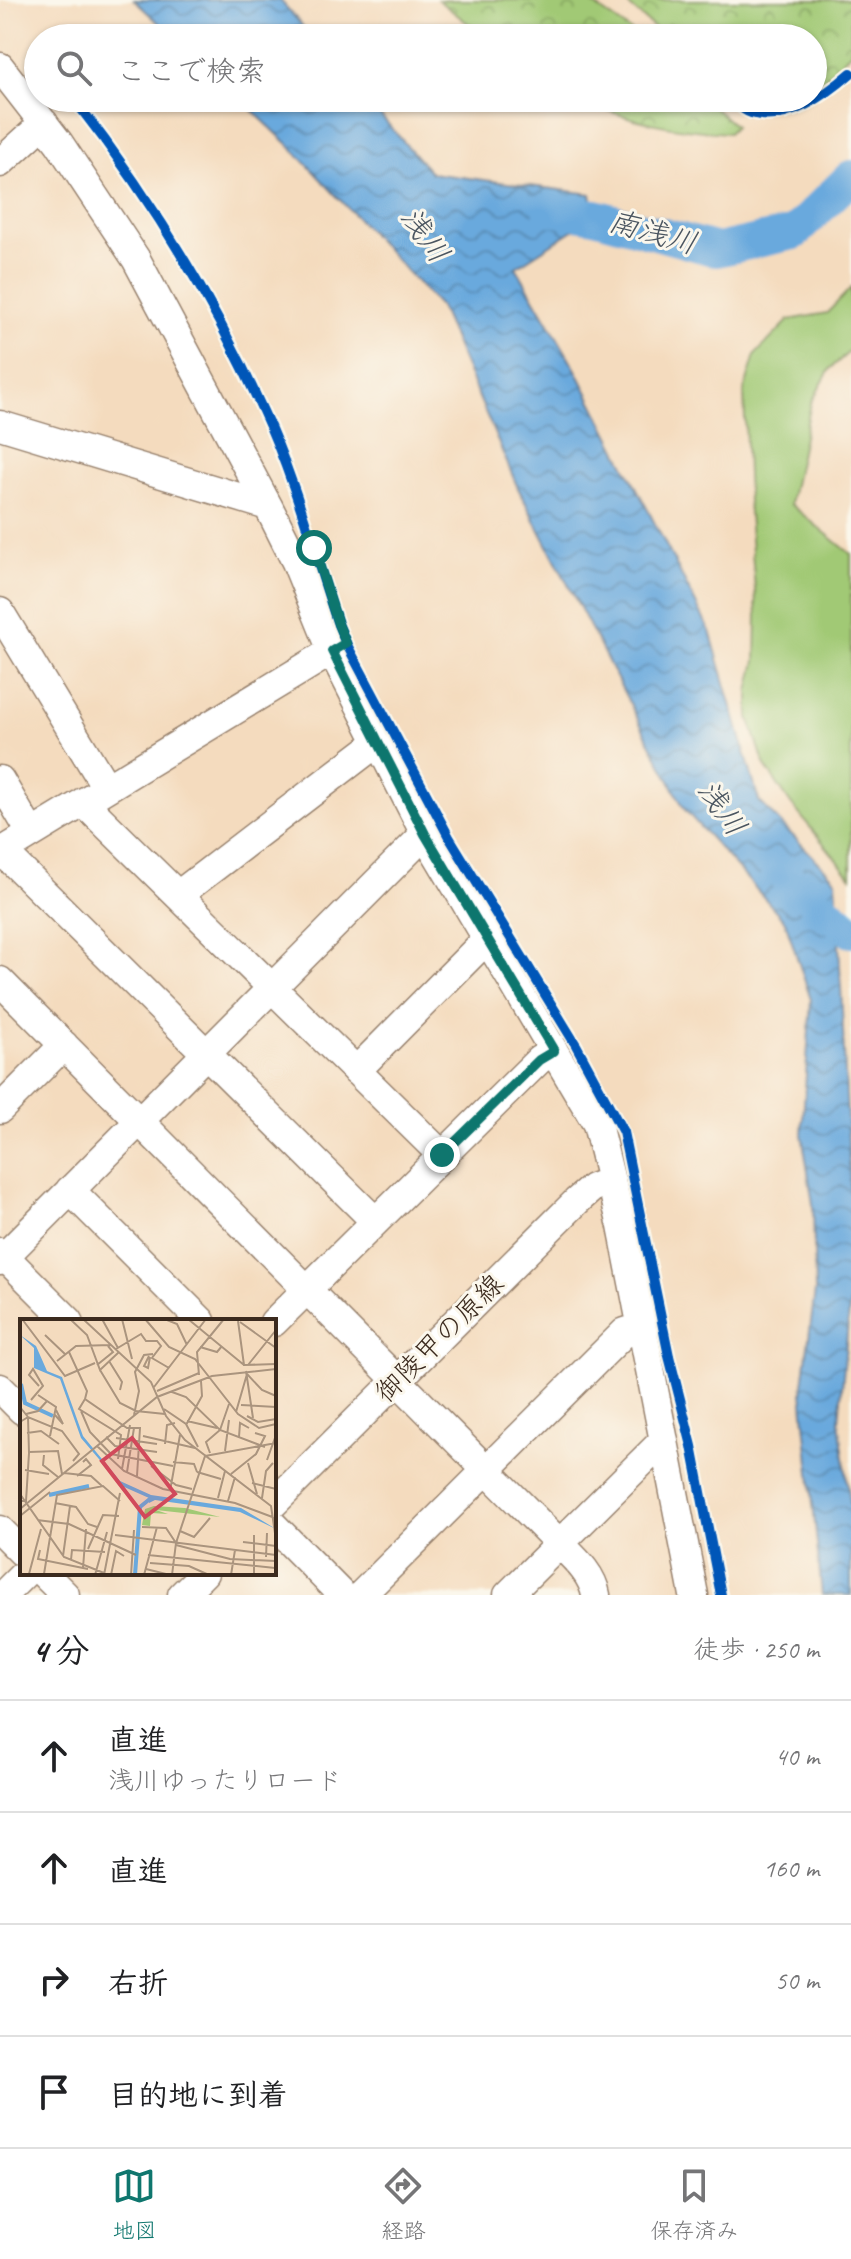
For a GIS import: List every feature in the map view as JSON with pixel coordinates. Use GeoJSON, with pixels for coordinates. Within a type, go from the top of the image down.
{"type":"FeatureCollection","features":[{"type":"Feature","properties":{"kind":"street"},"geometry":{"type":"LineString","coordinates":[[0,67],[24,98]]}},
{"type":"Feature","properties":{"kind":"street"},"geometry":{"type":"LineString","coordinates":[[35,112],[136,259],[268,506],[296,562],[332,651],[425,834],[597,1124],[694,1595]]}},
{"type":"Feature","properties":{"kind":"street"},"geometry":{"type":"LineString","coordinates":[[0,163],[44,123]]}},
{"type":"Feature","properties":{"kind":"street"},"geometry":{"type":"LineString","coordinates":[[0,425],[268,506]]}},
{"type":"Feature","properties":{"kind":"street"},"geometry":{"type":"LineString","coordinates":[[0,612],[95,794],[178,895],[442,1155]]}},
{"type":"Feature","properties":{"kind":"street"},"geometry":{"type":"LineString","coordinates":[[332,651],[1,852],[375,1221]]}},
{"type":"Feature","properties":{"kind":"street"},"geometry":{"type":"LineString","coordinates":[[178,895],[378,742]]}},
{"type":"Feature","properties":{"kind":"street"},"geometry":{"type":"LineString","coordinates":[[0,780],[31,833]]}},
{"type":"Feature","properties":{"kind":"street"},"geometry":{"type":"LineString","coordinates":[[67,1319],[1,1256],[425,834]]}},
{"type":"Feature","properties":{"kind":"street"},"geometry":{"type":"LineString","coordinates":[[356,1071],[488,938]]}},
{"type":"Feature","properties":{"kind":"street"},"geometry":{"type":"LineString","coordinates":[[0,981],[559,1543],[584,1569],[596,1595]]}},
{"type":"Feature","properties":{"kind":"street"},"geometry":{"type":"LineString","coordinates":[[0,1109],[64,1045]]}},
{"type":"Feature","properties":{"kind":"street"},"geometry":{"type":"LineString","coordinates":[[276,1320],[539,1060],[554,1051]]}},
{"type":"Feature","properties":{"kind":"street","name":"御陵甲の原線"},"geometry":{"type":"LineString","coordinates":[[276,1501],[577,1201],[592,1188],[610,1181]]}},
{"type":"Feature","properties":{"kind":"street"},"geometry":{"type":"LineString","coordinates":[[70,1190],[199,1319]]}},
{"type":"Feature","properties":{"kind":"street"},"geometry":{"type":"LineString","coordinates":[[361,1595],[625,1332],[641,1327]]}},
{"type":"Feature","properties":{"kind":"street"},"geometry":{"type":"LineString","coordinates":[[0,1388],[20,1408]]}},
{"type":"Feature","properties":{"kind":"street"},"geometry":{"type":"LineString","coordinates":[[508,1595],[664,1440]]}},
{"type":"Feature","properties":{"kind":"street"},"geometry":{"type":"LineString","coordinates":[[276,1528],[342,1595]]}},
{"type":"Feature","properties":{"kind":"street"},"geometry":{"type":"LineString","coordinates":[[0,1530],[20,1550]]}},
{"type":"Feature","properties":{"kind":"street"},"geometry":{"type":"LineString","coordinates":[[3,1595],[23,1575]]}},
{"type":"Feature","properties":{"kind":"street"},"geometry":{"type":"LineString","coordinates":[[45,1575],[65,1595]]}},
{"type":"Feature","properties":{"kind":"street"},"geometry":{"type":"LineString","coordinates":[[182,1595],[202,1575]]}},
{"type":"Feature","properties":{"kind":"green space"},"geometry":{"type":"Polygon","coordinates":[[[438,0],[587,0],[621,24],[469,24],[438,0]]]}},
{"type":"Feature","properties":{"kind":"green space"},"geometry":{"type":"Polygon","coordinates":[[[622,0],[851,0],[851,52],[827,76],[827,24],[650,24],[622,0]]]}},
{"type":"Feature","properties":{"kind":"green space"},"geometry":{"type":"Polygon","coordinates":[[[612,112],[719,112],[735,126],[728,133],[690,130],[612,112]]]}},
{"type":"Feature","properties":{"kind":"green space"},"geometry":{"type":"Polygon","coordinates":[[[851,288],[851,350],[830,369],[811,403],[790,504],[851,554],[851,877],[791,804],[765,766],[749,717],[749,691],[756,661],[757,615],[744,392],[755,355],[789,320],[827,313],[851,288]]]}},
{"type":"Feature","properties":{"kind":"water"},"geometry":{"type":"Polygon","coordinates":[[[134,0],[280,0],[301,24],[160,24],[134,0]]]}},
{"type":"Feature","properties":{"kind":"water"},"geometry":{"type":"Polygon","coordinates":[[[254,112],[377,112],[431,173],[591,194],[595,216],[516,267],[575,368],[710,631],[759,801],[836,880],[851,1201],[851,1290],[839,1421],[851,1508],[851,1595],[822,1595],[802,1392],[815,1291],[813,1204],[802,1134],[811,1000],[785,921],[685,810],[518,488],[440,307],[290,146],[254,112]]]}},
{"type":"Feature","properties":{"kind":"waterway","name":"南浅川"},"geometry":{"type":"LineString","coordinates":[[550,209],[595,216],[717,250],[794,233],[851,177]]}},
{"type":"Feature","properties":{"kind":"waterway","name":"浅川"},"geometry":{"type":"LineString","coordinates":[[776,868],[851,931]]}},
{"type":"Feature","properties":{"kind":"cycle path"},"geometry":{"type":"LineString","coordinates":[[827,92],[851,73]]}},
{"type":"Feature","properties":{"kind":"cycle path"},"geometry":{"type":"LineString","coordinates":[[84,112],[153,210],[223,328],[285,463],[346,643],[449,837],[576,1045],[623,1132],[669,1356],[692,1446],[721,1595]]}},
{"type":"Feature","properties":{"kind":"cycle path"},"geometry":{"type":"LineString","coordinates":[[749,112],[765,115],[787,112]]}},
{"type":"Feature","properties":{"kind":"route"},"geometry":{"type":"LineString","coordinates":[[314,548],[346,643],[332,651],[425,834],[554,1051],[539,1060],[442,1155]]}}]}
